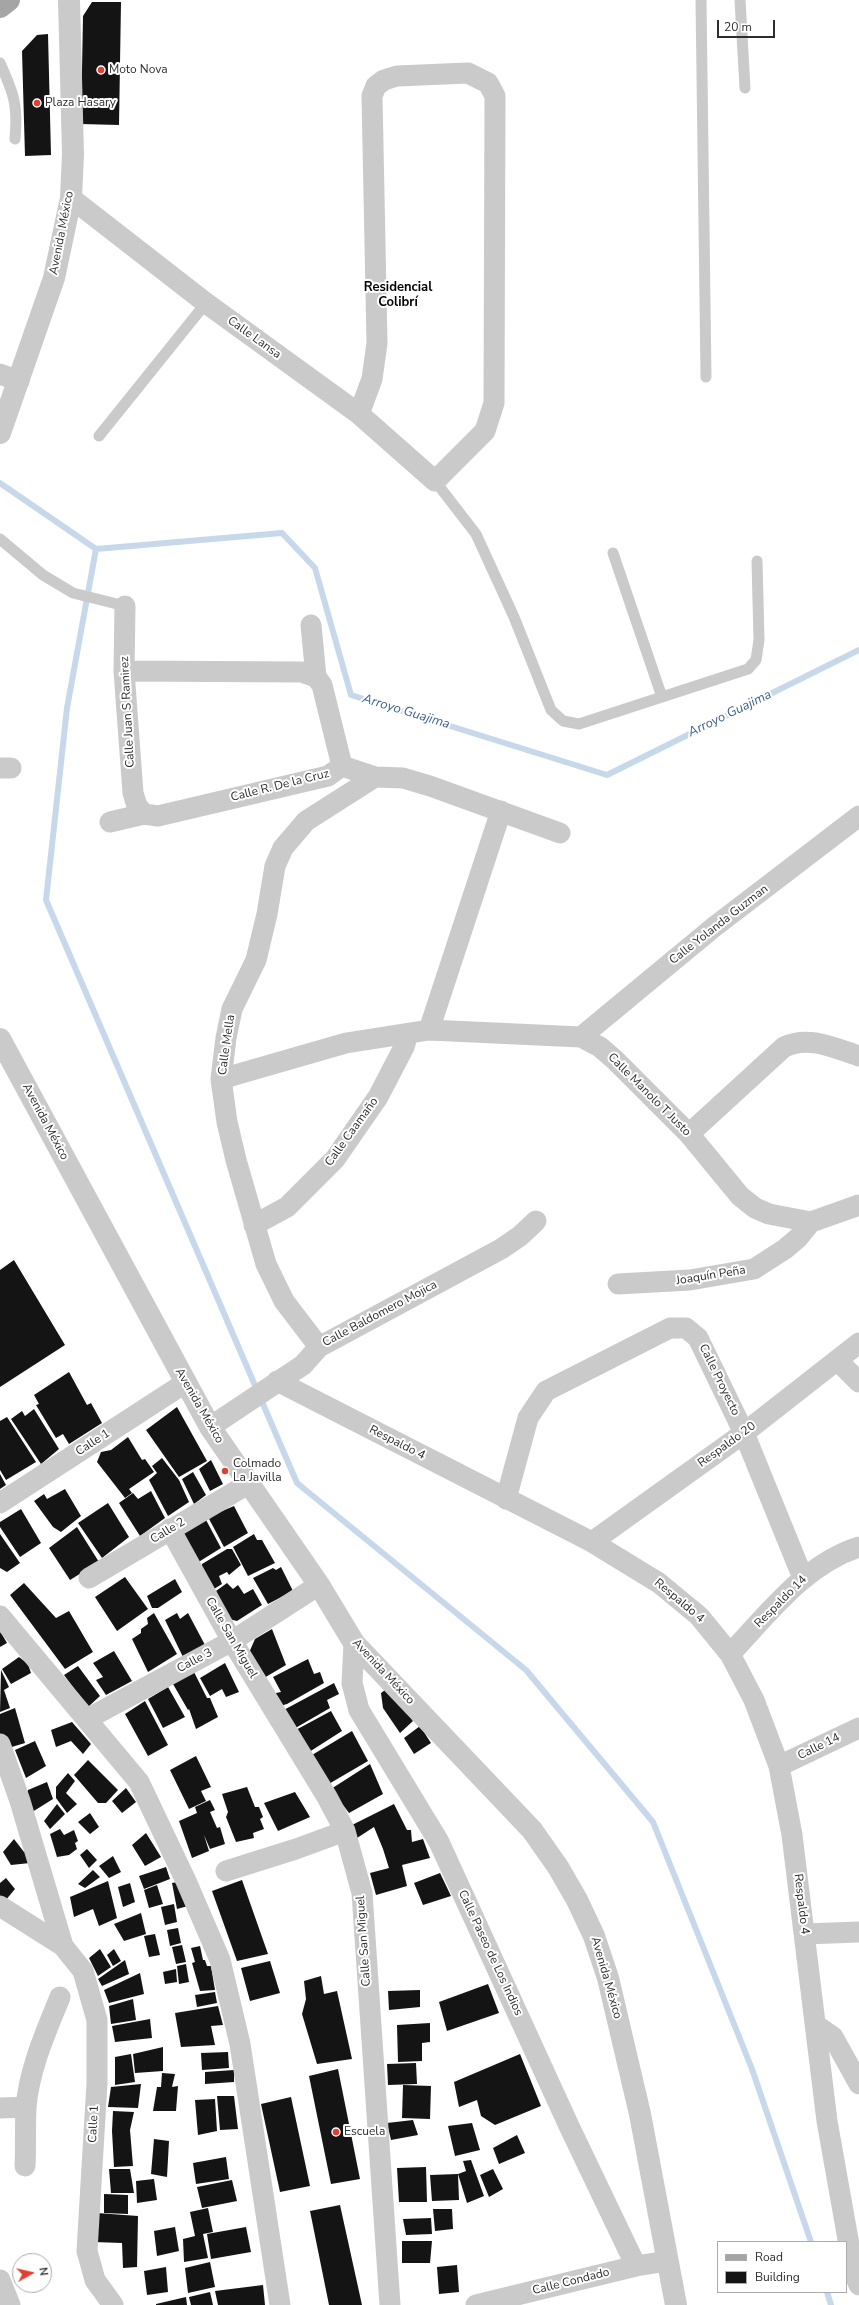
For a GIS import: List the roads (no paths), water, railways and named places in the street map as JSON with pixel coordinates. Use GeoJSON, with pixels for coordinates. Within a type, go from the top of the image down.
{"type":"FeatureCollection","features":[{"type":"Feature","properties":{"kind":"main road"},"geometry":{"type":"LineString","coordinates":[[0,7],[8,0]]}},
{"type":"Feature","properties":{"kind":"street","name":"Avenida México"},"geometry":{"type":"LineString","coordinates":[[1,430],[9,377],[54,278],[71,198],[73,154],[69,0]]}},
{"type":"Feature","properties":{"kind":"street"},"geometry":{"type":"LineString","coordinates":[[359,414],[372,379],[377,343],[372,96],[376,86],[384,80],[397,76],[468,73],[488,83],[495,96],[494,403],[485,431],[435,481]]}},
{"type":"Feature","properties":{"kind":"street","name":"Calle Lansa"},"geometry":{"type":"LineString","coordinates":[[71,198],[206,303],[359,414],[435,481]]}},
{"type":"Feature","properties":{"kind":"street","name":"Calle Juan S Ramirez"},"geometry":{"type":"LineString","coordinates":[[125,606],[124,671],[134,793],[137,806],[144,814]]}},
{"type":"Feature","properties":{"kind":"street"},"geometry":{"type":"LineString","coordinates":[[310,625],[316,677],[322,685],[342,766]]}},
{"type":"Feature","properties":{"kind":"street"},"geometry":{"type":"LineString","coordinates":[[124,671],[302,672],[316,677]]}},
{"type":"Feature","properties":{"kind":"street","name":"Calle R. De la Cruz"},"geometry":{"type":"LineString","coordinates":[[110,822],[144,814],[158,816],[328,776],[342,766],[375,777],[403,778],[501,811],[560,833]]}},
{"type":"Feature","properties":{"kind":"street","name":"Calle Mella"},"geometry":{"type":"LineString","coordinates":[[319,1347],[284,1301],[266,1264],[254,1225],[227,1122],[221,1079],[226,1038],[232,1009],[256,960],[275,866],[283,848],[306,821],[375,777]]}},
{"type":"Feature","properties":{"kind":"street"},"geometry":{"type":"LineString","coordinates":[[430,1030],[501,811]]}},
{"type":"Feature","properties":{"kind":"street","name":"Calle Yolanda Guzman"},"geometry":{"type":"LineString","coordinates":[[581,1037],[714,927],[859,816]]}},
{"type":"Feature","properties":{"kind":"street","name":"Calle Manolo T Justo"},"geometry":{"type":"LineString","coordinates":[[221,1079],[346,1044],[430,1030],[581,1037],[600,1047],[615,1060],[689,1134],[740,1196],[755,1208],[769,1214],[810,1222]]}},
{"type":"Feature","properties":{"kind":"street","name":"Calle Caamaño"},"geometry":{"type":"LineString","coordinates":[[254,1225],[287,1207],[335,1159],[378,1097],[404,1048],[408,1034]]}},
{"type":"Feature","properties":{"kind":"street","name":"Avenida México"},"geometry":{"type":"LineString","coordinates":[[0,1039],[210,1427],[319,1585],[354,1643],[532,1830],[558,1866],[577,1900],[594,1936],[608,1978],[640,2114],[676,2305]]}},
{"type":"Feature","properties":{"kind":"street"},"geometry":{"type":"LineString","coordinates":[[689,1134],[784,1047],[803,1041],[812,1042],[859,1056]]}},
{"type":"Feature","properties":{"kind":"street"},"geometry":{"type":"LineString","coordinates":[[810,1222],[859,1205]]}},
{"type":"Feature","properties":{"kind":"street","name":"Calle Baldomero Mojica"},"geometry":{"type":"LineString","coordinates":[[210,1427],[303,1365],[319,1347],[501,1249],[520,1236],[536,1221]]}},
{"type":"Feature","properties":{"kind":"street","name":"Joaquín Peña"},"geometry":{"type":"LineString","coordinates":[[618,1284],[677,1282],[754,1270],[785,1249],[798,1238],[810,1222]]}},
{"type":"Feature","properties":{"kind":"street","name":"Calle Proyecto"},"geometry":{"type":"LineString","coordinates":[[506,1499],[528,1418],[546,1391],[670,1328],[686,1328],[698,1338],[744,1433],[803,1578]]}},
{"type":"Feature","properties":{"kind":"street","name":"Respaldo 20"},"geometry":{"type":"LineString","coordinates":[[592,1542],[744,1433],[859,1343]]}},
{"type":"Feature","properties":{"kind":"street"},"geometry":{"type":"LineString","coordinates":[[837,1360],[859,1382]]}},
{"type":"Feature","properties":{"kind":"street","name":"Respaldo 4"},"geometry":{"type":"LineString","coordinates":[[278,1381],[592,1542],[659,1583],[699,1616],[730,1654],[754,1700],[779,1766],[792,1835],[817,2026],[827,2121],[854,2272],[859,2285]]}},
{"type":"Feature","properties":{"kind":"street","name":"Calle 1"},"geometry":{"type":"LineString","coordinates":[[0,1503],[185,1383]]}},
{"type":"Feature","properties":{"kind":"street","name":"Calle 2"},"geometry":{"type":"LineString","coordinates":[[89,1578],[248,1484]]}},
{"type":"Feature","properties":{"kind":"street","name":"Calle San Miguel"},"geometry":{"type":"LineString","coordinates":[[170,1529],[232,1641],[345,1831],[362,1892],[390,2305]]}},
{"type":"Feature","properties":{"kind":"street","name":"Respaldo 14"},"geometry":{"type":"LineString","coordinates":[[730,1654],[803,1578],[825,1563],[859,1547]]}},
{"type":"Feature","properties":{"kind":"street","name":"Calle 3"},"geometry":{"type":"LineString","coordinates":[[87,1719],[232,1641],[319,1585]]}},
{"type":"Feature","properties":{"kind":"street"},"geometry":{"type":"LineString","coordinates":[[0,1616],[139,1782],[186,1881],[220,1960],[240,2044],[280,2305]]}},
{"type":"Feature","properties":{"kind":"street","name":"Calle Paseo de Los Indios"},"geometry":{"type":"LineString","coordinates":[[354,1643],[352,1683],[359,1710],[439,1842],[569,2126],[636,2266]]}},
{"type":"Feature","properties":{"kind":"street","name":"Calle 14"},"geometry":{"type":"LineString","coordinates":[[779,1766],[859,1728]]}},
{"type":"Feature","properties":{"kind":"street"},"geometry":{"type":"LineString","coordinates":[[0,1744],[20,1801],[63,1946]]}},
{"type":"Feature","properties":{"kind":"street"},"geometry":{"type":"LineString","coordinates":[[226,1871],[296,1849],[345,1831]]}},
{"type":"Feature","properties":{"kind":"street"},"geometry":{"type":"LineString","coordinates":[[0,1906],[63,1946]]}},
{"type":"Feature","properties":{"kind":"street"},"geometry":{"type":"LineString","coordinates":[[805,1934],[859,1932]]}},
{"type":"Feature","properties":{"kind":"street","name":"Calle 1"},"geometry":{"type":"LineString","coordinates":[[63,1946],[83,1971],[97,2020],[97,2083],[86,2251],[96,2280],[113,2305]]}},
{"type":"Feature","properties":{"kind":"street"},"geometry":{"type":"LineString","coordinates":[[25,2166],[26,2107],[36,2059],[60,1997]]}},
{"type":"Feature","properties":{"kind":"street"},"geometry":{"type":"LineString","coordinates":[[817,2026],[833,2037],[859,2084]]}},
{"type":"Feature","properties":{"kind":"street"},"geometry":{"type":"LineString","coordinates":[[0,2108],[26,2107]]}},
{"type":"Feature","properties":{"kind":"street","name":"Calle Condado"},"geometry":{"type":"LineString","coordinates":[[476,2305],[636,2266],[667,2261]]}},
{"type":"Feature","properties":{"kind":"street"},"geometry":{"type":"LineString","coordinates":[[0,2280],[10,2305]]}},
{"type":"Feature","properties":{"kind":"lane"},"geometry":{"type":"LineString","coordinates":[[700,0],[706,376]]}},
{"type":"Feature","properties":{"kind":"lane"},"geometry":{"type":"LineString","coordinates":[[740,0],[745,88]]}},
{"type":"Feature","properties":{"kind":"lane"},"geometry":{"type":"LineString","coordinates":[[0,63],[14,97],[17,112],[15,139]]}},
{"type":"Feature","properties":{"kind":"lane"},"geometry":{"type":"LineString","coordinates":[[99,436],[206,303]]}},
{"type":"Feature","properties":{"kind":"lane"},"geometry":{"type":"LineString","coordinates":[[435,481],[476,534],[514,617],[551,710],[563,721],[578,724],[748,669],[756,660],[759,640],[757,560]]}},
{"type":"Feature","properties":{"kind":"lane"},"geometry":{"type":"LineString","coordinates":[[0,539],[43,575],[73,593],[125,606]]}},
{"type":"Feature","properties":{"kind":"lane"},"geometry":{"type":"LineString","coordinates":[[613,553],[662,697]]}},
{"type":"Feature","properties":{"kind":"waterway","name":"Arroyo Guajima"},"geometry":{"type":"LineString","coordinates":[[0,483],[96,549],[282,533],[315,568],[351,695],[607,775],[859,650]]}},
{"type":"Feature","properties":{"kind":"waterway"},"geometry":{"type":"LineString","coordinates":[[96,549],[67,708],[46,900],[297,1483],[526,1670],[653,1822],[752,2069],[811,2241]]}},
{"type":"Feature","properties":{"kind":"waterway"},"geometry":{"type":"LineString","coordinates":[[827,2293],[831,2305]]}},
{"type":"Feature","properties":{"kind":"place","name":"Moto Nova"},"geometry":{"type":"Point","coordinates":[101,70]}},
{"type":"Feature","properties":{"kind":"place","name":"Plaza Hasary"},"geometry":{"type":"Point","coordinates":[37,103]}},
{"type":"Feature","properties":{"kind":"place","name":"Colmado La Javilla"},"geometry":{"type":"Point","coordinates":[225,1471]}},
{"type":"Feature","properties":{"kind":"place","name":"Escuela"},"geometry":{"type":"Point","coordinates":[336,2132]}},
{"type":"Feature","properties":{"kind":"district","name":"Residencial Colibrí"},"geometry":{"type":"Point","coordinates":[398,296]}}]}
